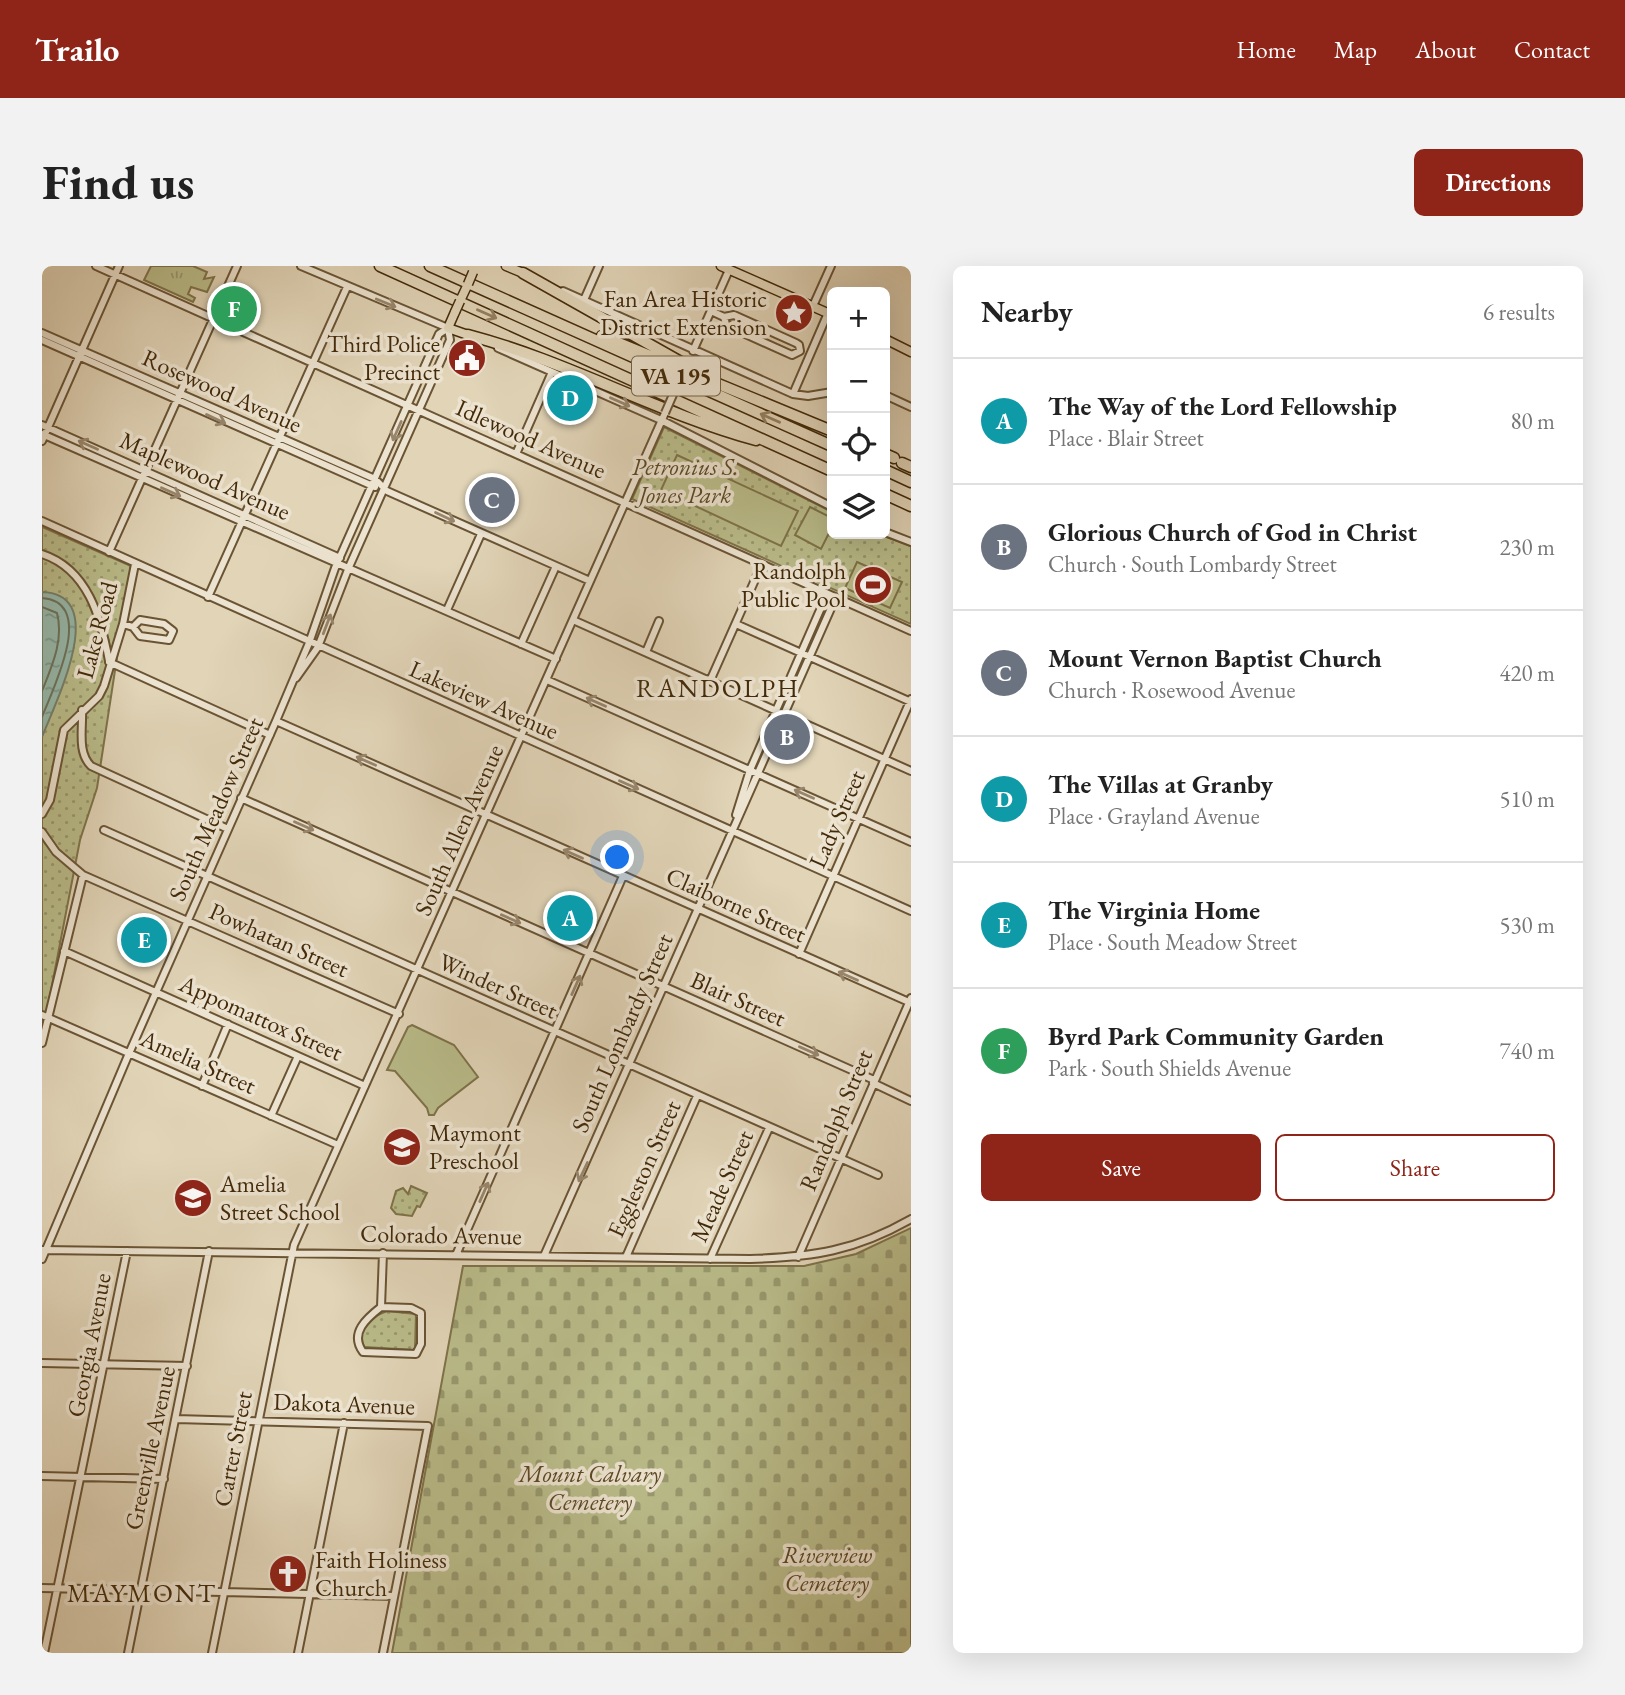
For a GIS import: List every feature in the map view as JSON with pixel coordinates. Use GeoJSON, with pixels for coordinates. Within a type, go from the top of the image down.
{"type":"FeatureCollection","features":[{"type":"Feature","properties":{"kind":"highway","name":"VA 195"},"geometry":{"type":"LineString","coordinates":[[380,266],[827,469]]}},
{"type":"Feature","properties":{"kind":"highway","name":"VA 195"},"geometry":{"type":"LineString","coordinates":[[430,266],[827,444]]}},
{"type":"Feature","properties":{"kind":"highway"},"geometry":{"type":"LineString","coordinates":[[523,273],[676,359],[752,398]]}},
{"type":"Feature","properties":{"kind":"highway"},"geometry":{"type":"LineString","coordinates":[[519,306],[567,322],[827,429]]}},
{"type":"Feature","properties":{"kind":"highway"},"geometry":{"type":"LineString","coordinates":[[468,334],[538,355],[657,405],[737,435],[781,447]]}},
{"type":"Feature","properties":{"kind":"highway"},"geometry":{"type":"LineString","coordinates":[[890,472],[911,482]]}},
{"type":"Feature","properties":{"kind":"highway"},"geometry":{"type":"LineString","coordinates":[[890,496],[911,506]]}},
{"type":"Feature","properties":{"kind":"main road"},"geometry":{"type":"LineString","coordinates":[[506,266],[523,273]]}},
{"type":"Feature","properties":{"kind":"main road"},"geometry":{"type":"LineString","coordinates":[[725,268],[827,313]]}},
{"type":"Feature","properties":{"kind":"main road","name":"South Meadow Street"},"geometry":{"type":"LineString","coordinates":[[448,328],[475,269]]}},
{"type":"Feature","properties":{"kind":"main road"},"geometry":{"type":"LineString","coordinates":[[448,328],[468,334]]}},
{"type":"Feature","properties":{"kind":"main road"},"geometry":{"type":"LineString","coordinates":[[890,341],[911,351]]}},
{"type":"Feature","properties":{"kind":"street","name":"Idlewood Avenue"},"geometry":{"type":"LineString","coordinates":[[96,266],[911,631]]}},
{"type":"Feature","properties":{"kind":"street"},"geometry":{"type":"LineString","coordinates":[[43,437],[45,426],[119,266]]}},
{"type":"Feature","properties":{"kind":"street"},"geometry":{"type":"LineString","coordinates":[[109,552],[237,266]]}},
{"type":"Feature","properties":{"kind":"street"},"geometry":{"type":"LineString","coordinates":[[301,266],[448,328]]}},
{"type":"Feature","properties":{"kind":"street"},"geometry":{"type":"LineString","coordinates":[[584,300],[599,266]]}},
{"type":"Feature","properties":{"kind":"street"},"geometry":{"type":"LineString","coordinates":[[813,306],[831,266]]}},
{"type":"Feature","properties":{"kind":"street","name":"South Allen Avenue"},"geometry":{"type":"LineString","coordinates":[[293,1252],[338,1145],[694,349],[725,268]]}},
{"type":"Feature","properties":{"kind":"street"},"geometry":{"type":"LineString","coordinates":[[523,273],[793,394],[807,396],[827,393]]}},
{"type":"Feature","properties":{"kind":"street"},"geometry":{"type":"LineString","coordinates":[[208,597],[346,287]]}},
{"type":"Feature","properties":{"kind":"street"},"geometry":{"type":"LineString","coordinates":[[710,311],[724,317],[734,315],[796,343],[800,351],[810,356]]}},
{"type":"Feature","properties":{"kind":"street"},"geometry":{"type":"LineString","coordinates":[[724,317],[728,326],[792,355],[800,351]]}},
{"type":"Feature","properties":{"kind":"street"},"geometry":{"type":"LineString","coordinates":[[793,394],[827,320]]}},
{"type":"Feature","properties":{"kind":"street","name":"South Meadow Street"},"geometry":{"type":"LineString","coordinates":[[42,1259],[43,1250],[276,721],[292,682],[309,643],[336,565],[439,334],[448,328],[450,340],[349,567],[318,647],[292,682]]}},
{"type":"Feature","properties":{"kind":"street","name":"Rosewood Avenue"},"geometry":{"type":"LineString","coordinates":[[42,332],[177,401],[590,581]]}},
{"type":"Feature","properties":{"kind":"street"},"geometry":{"type":"LineString","coordinates":[[468,334],[661,420],[827,504]]}},
{"type":"Feature","properties":{"kind":"street","name":"Rosewood Avenue"},"geometry":{"type":"LineString","coordinates":[[42,340],[181,393],[374,479],[384,489]]}},
{"type":"Feature","properties":{"kind":"street"},"geometry":{"type":"LineString","coordinates":[[516,454],[552,372]]}},
{"type":"Feature","properties":{"kind":"street"},"geometry":{"type":"LineString","coordinates":[[890,398],[911,407]]}},
{"type":"Feature","properties":{"kind":"street","name":"Maplewood Avenue"},"geometry":{"type":"LineString","coordinates":[[45,426],[340,558],[349,567]]}},
{"type":"Feature","properties":{"kind":"street","name":"Maplewood Avenue"},"geometry":{"type":"LineString","coordinates":[[43,437],[336,565],[349,567],[556,659]]}},
{"type":"Feature","properties":{"kind":"street","name":"Lakeview Avenue"},"geometry":{"type":"LineString","coordinates":[[42,521],[522,738],[733,827],[833,877],[911,911]]}},
{"type":"Feature","properties":{"kind":"street"},"geometry":{"type":"LineString","coordinates":[[447,610],[481,534]]}},
{"type":"Feature","properties":{"kind":"street"},"geometry":{"type":"LineString","coordinates":[[890,534],[911,542]]}},
{"type":"Feature","properties":{"kind":"street"},"geometry":{"type":"LineString","coordinates":[[42,554],[71,572],[89,594],[103,628],[109,662],[270,735]]}},
{"type":"Feature","properties":{"kind":"street","name":"Lake Road"},"geometry":{"type":"LineString","coordinates":[[42,814],[53,790],[60,738],[69,722],[99,696],[123,624],[135,564]]}},
{"type":"Feature","properties":{"kind":"street"},"geometry":{"type":"LineString","coordinates":[[710,681],[762,565]]}},
{"type":"Feature","properties":{"kind":"street"},"geometry":{"type":"LineString","coordinates":[[522,644],[556,566]]}},
{"type":"Feature","properties":{"kind":"street","name":"South Lombardy Street"},"geometry":{"type":"LineString","coordinates":[[733,827],[750,770],[827,594]]}},
{"type":"Feature","properties":{"kind":"street","name":"South Lombardy Street"},"geometry":{"type":"LineString","coordinates":[[544,1256],[836,597]]}},
{"type":"Feature","properties":{"kind":"street"},"geometry":{"type":"LineString","coordinates":[[123,624],[133,627],[141,636],[165,641],[169,640],[173,631],[164,624],[141,620],[133,627]]}},
{"type":"Feature","properties":{"kind":"street"},"geometry":{"type":"LineString","coordinates":[[573,620],[911,771]]}},
{"type":"Feature","properties":{"kind":"street"},"geometry":{"type":"LineString","coordinates":[[646,652],[659,621]]}},
{"type":"Feature","properties":{"kind":"street"},"geometry":{"type":"LineString","coordinates":[[736,624],[911,701]]}},
{"type":"Feature","properties":{"kind":"street"},"geometry":{"type":"LineString","coordinates":[[547,680],[911,842]]}},
{"type":"Feature","properties":{"kind":"street","name":"Lady Street"},"geometry":{"type":"LineString","coordinates":[[799,954],[911,701]]}},
{"type":"Feature","properties":{"kind":"street"},"geometry":{"type":"LineString","coordinates":[[82,710],[82,748],[90,766],[228,829]]}},
{"type":"Feature","properties":{"kind":"street","name":"Claiborne Street"},"geometry":{"type":"LineString","coordinates":[[276,721],[910,1001]]}},
{"type":"Feature","properties":{"kind":"street","name":"Blair Street"},"geometry":{"type":"LineString","coordinates":[[241,799],[663,986],[911,1101]]}},
{"type":"Feature","properties":{"kind":"street","name":"Winder Street"},"geometry":{"type":"LineString","coordinates":[[104,830],[206,878],[878,1175]]}},
{"type":"Feature","properties":{"kind":"street","name":"Powhatan Street"},"geometry":{"type":"LineString","coordinates":[[42,832],[56,852],[83,874],[398,1014]]}},
{"type":"Feature","properties":{"kind":"street"},"geometry":{"type":"LineString","coordinates":[[42,1043],[45,1016],[83,874]]}},
{"type":"Feature","properties":{"kind":"street"},"geometry":{"type":"LineString","coordinates":[[456,1255],[623,876]]}},
{"type":"Feature","properties":{"kind":"street","name":"Appomattox Street"},"geometry":{"type":"LineString","coordinates":[[64,951],[365,1086]]}},
{"type":"Feature","properties":{"kind":"street","name":"Randolph Street"},"geometry":{"type":"LineString","coordinates":[[798,1257],[910,1001]]}},
{"type":"Feature","properties":{"kind":"street","name":"Amelia Street"},"geometry":{"type":"LineString","coordinates":[[45,1016],[338,1145]]}},
{"type":"Feature","properties":{"kind":"street"},"geometry":{"type":"LineString","coordinates":[[202,1086],[228,1024]]}},
{"type":"Feature","properties":{"kind":"street"},"geometry":{"type":"LineString","coordinates":[[271,1115],[298,1056]]}},
{"type":"Feature","properties":{"kind":"street","name":"Eggleston Street"},"geometry":{"type":"LineString","coordinates":[[625,1257],[697,1096]]}},
{"type":"Feature","properties":{"kind":"street","name":"Meade Street"},"geometry":{"type":"LineString","coordinates":[[710,1259],[769,1128]]}},
{"type":"Feature","properties":{"kind":"street","name":"Colorado Avenue"},"geometry":{"type":"LineString","coordinates":[[43,1250],[710,1259],[798,1257],[861,1245],[911,1219]]}},
{"type":"Feature","properties":{"kind":"street","name":"Georgia Avenue"},"geometry":{"type":"LineString","coordinates":[[44,1653],[127,1251]]}},
{"type":"Feature","properties":{"kind":"street","name":"Greenville Avenue"},"geometry":{"type":"LineString","coordinates":[[128,1653],[209,1251]]}},
{"type":"Feature","properties":{"kind":"street","name":"Carter Street"},"geometry":{"type":"LineString","coordinates":[[212,1653],[293,1252]]}},
{"type":"Feature","properties":{"kind":"street"},"geometry":{"type":"LineString","coordinates":[[382,1307],[383,1253]]}},
{"type":"Feature","properties":{"kind":"street"},"geometry":{"type":"LineString","coordinates":[[382,1307],[411,1308],[421,1313],[421,1344],[416,1354],[363,1352],[359,1348],[363,1320],[382,1307]]}},
{"type":"Feature","properties":{"kind":"street"},"geometry":{"type":"LineString","coordinates":[[42,1363],[187,1366]]}},
{"type":"Feature","properties":{"kind":"street","name":"Dakota Avenue"},"geometry":{"type":"LineString","coordinates":[[176,1419],[428,1426],[394,1596]]}},
{"type":"Feature","properties":{"kind":"street"},"geometry":{"type":"LineString","coordinates":[[298,1653],[344,1423]]}},
{"type":"Feature","properties":{"kind":"street"},"geometry":{"type":"LineString","coordinates":[[42,1476],[164,1479]]}},
{"type":"Feature","properties":{"kind":"street"},"geometry":{"type":"LineString","coordinates":[[42,1588],[394,1596],[383,1653]]}},
{"type":"Feature","properties":{"kind":"green space"},"geometry":{"type":"Polygon","coordinates":[[[151,266],[193,266],[207,272],[204,279],[214,277],[207,292],[191,287],[188,294],[195,298],[193,302],[144,280],[151,266]]]}},
{"type":"Feature","properties":{"kind":"green space","name":"Petronius S. Jones Park"},"geometry":{"type":"Polygon","coordinates":[[[664,427],[827,509],[827,539],[890,538],[911,546],[911,624],[632,499],[664,427]]]}},
{"type":"Feature","properties":{"kind":"green space"},"geometry":{"type":"Polygon","coordinates":[[[677,455],[798,511],[781,546],[661,490],[677,455]]]}},
{"type":"Feature","properties":{"kind":"green space"},"geometry":{"type":"Polygon","coordinates":[[[810,507],[827,516],[827,537],[821,549],[795,535],[810,507]]]}},
{"type":"Feature","properties":{"kind":"green space"},"geometry":{"type":"Polygon","coordinates":[[[42,527],[131,566],[97,788],[80,840],[42,1037],[42,527]]]}},
{"type":"Feature","properties":{"kind":"green space","name":"Randolph Public Pool"},"geometry":{"type":"Polygon","coordinates":[[[857,562],[902,582],[890,608],[845,588],[857,562]]]}},
{"type":"Feature","properties":{"kind":"green space"},"geometry":{"type":"Polygon","coordinates":[[[412,1025],[454,1045],[478,1077],[438,1108],[434,1115],[429,1115],[427,1108],[395,1071],[387,1070],[408,1027],[412,1025]]]}},
{"type":"Feature","properties":{"kind":"green space"},"geometry":{"type":"Polygon","coordinates":[[[411,1186],[427,1193],[420,1207],[417,1206],[412,1216],[396,1214],[391,1208],[396,1191],[403,1188],[408,1194],[411,1186]]]}},
{"type":"Feature","properties":{"kind":"green space","name":"Mount Calvary Cemetery"},"geometry":{"type":"Polygon","coordinates":[[[911,1228],[911,1653],[392,1653],[463,1266],[804,1266],[856,1254],[911,1228]]]}},
{"type":"Feature","properties":{"kind":"green space"},"geometry":{"type":"Polygon","coordinates":[[[387,1311],[416,1314],[415,1350],[364,1347],[362,1334],[366,1324],[387,1311]]]}},
{"type":"Feature","properties":{"kind":"water"},"geometry":{"type":"Polygon","coordinates":[[[42,592],[62,597],[73,611],[76,630],[66,677],[42,737],[42,592]]]}},
{"type":"Feature","properties":{"kind":"place","name":"Byrd Park Community Garden"},"geometry":{"type":"Point","coordinates":[234,309]}},
{"type":"Feature","properties":{"kind":"place","name":"Fan Area Historic District Extension"},"geometry":{"type":"Point","coordinates":[794,313]}},
{"type":"Feature","properties":{"kind":"place","name":"Third Police Precinct"},"geometry":{"type":"Point","coordinates":[467,358]}},
{"type":"Feature","properties":{"kind":"place","name":"The Villas at Granby"},"geometry":{"type":"Point","coordinates":[570,398]}},
{"type":"Feature","properties":{"kind":"place","name":"Mount Vernon Baptist Church"},"geometry":{"type":"Point","coordinates":[492,500]}},
{"type":"Feature","properties":{"kind":"place","name":"Randolph Public Pool"},"geometry":{"type":"Point","coordinates":[873,585]}},
{"type":"Feature","properties":{"kind":"place","name":"Glorious Church of God in Christ"},"geometry":{"type":"Point","coordinates":[787,737]}},
{"type":"Feature","properties":{"kind":"place","name":"The Way of the Lord Fellowship"},"geometry":{"type":"Point","coordinates":[570,918]}},
{"type":"Feature","properties":{"kind":"place","name":"The Virginia Home"},"geometry":{"type":"Point","coordinates":[144,940]}},
{"type":"Feature","properties":{"kind":"place","name":"Maymont Preschool"},"geometry":{"type":"Point","coordinates":[402,1147]}},
{"type":"Feature","properties":{"kind":"place","name":"Amelia Street School"},"geometry":{"type":"Point","coordinates":[193,1198]}},
{"type":"Feature","properties":{"kind":"place","name":"Faith Holiness Church"},"geometry":{"type":"Point","coordinates":[288,1574]}},
{"type":"Feature","properties":{"kind":"district","name":"RANDOLPH"},"geometry":{"type":"Point","coordinates":[718,688]}},
{"type":"Feature","properties":{"kind":"district","name":"MAYMONT"},"geometry":{"type":"Point","coordinates":[142,1593]}},
{"type":"Feature","properties":{"kind":"park label","name":"Riverview Cemetery"},"geometry":{"type":"Point","coordinates":[827,1569]}}]}
